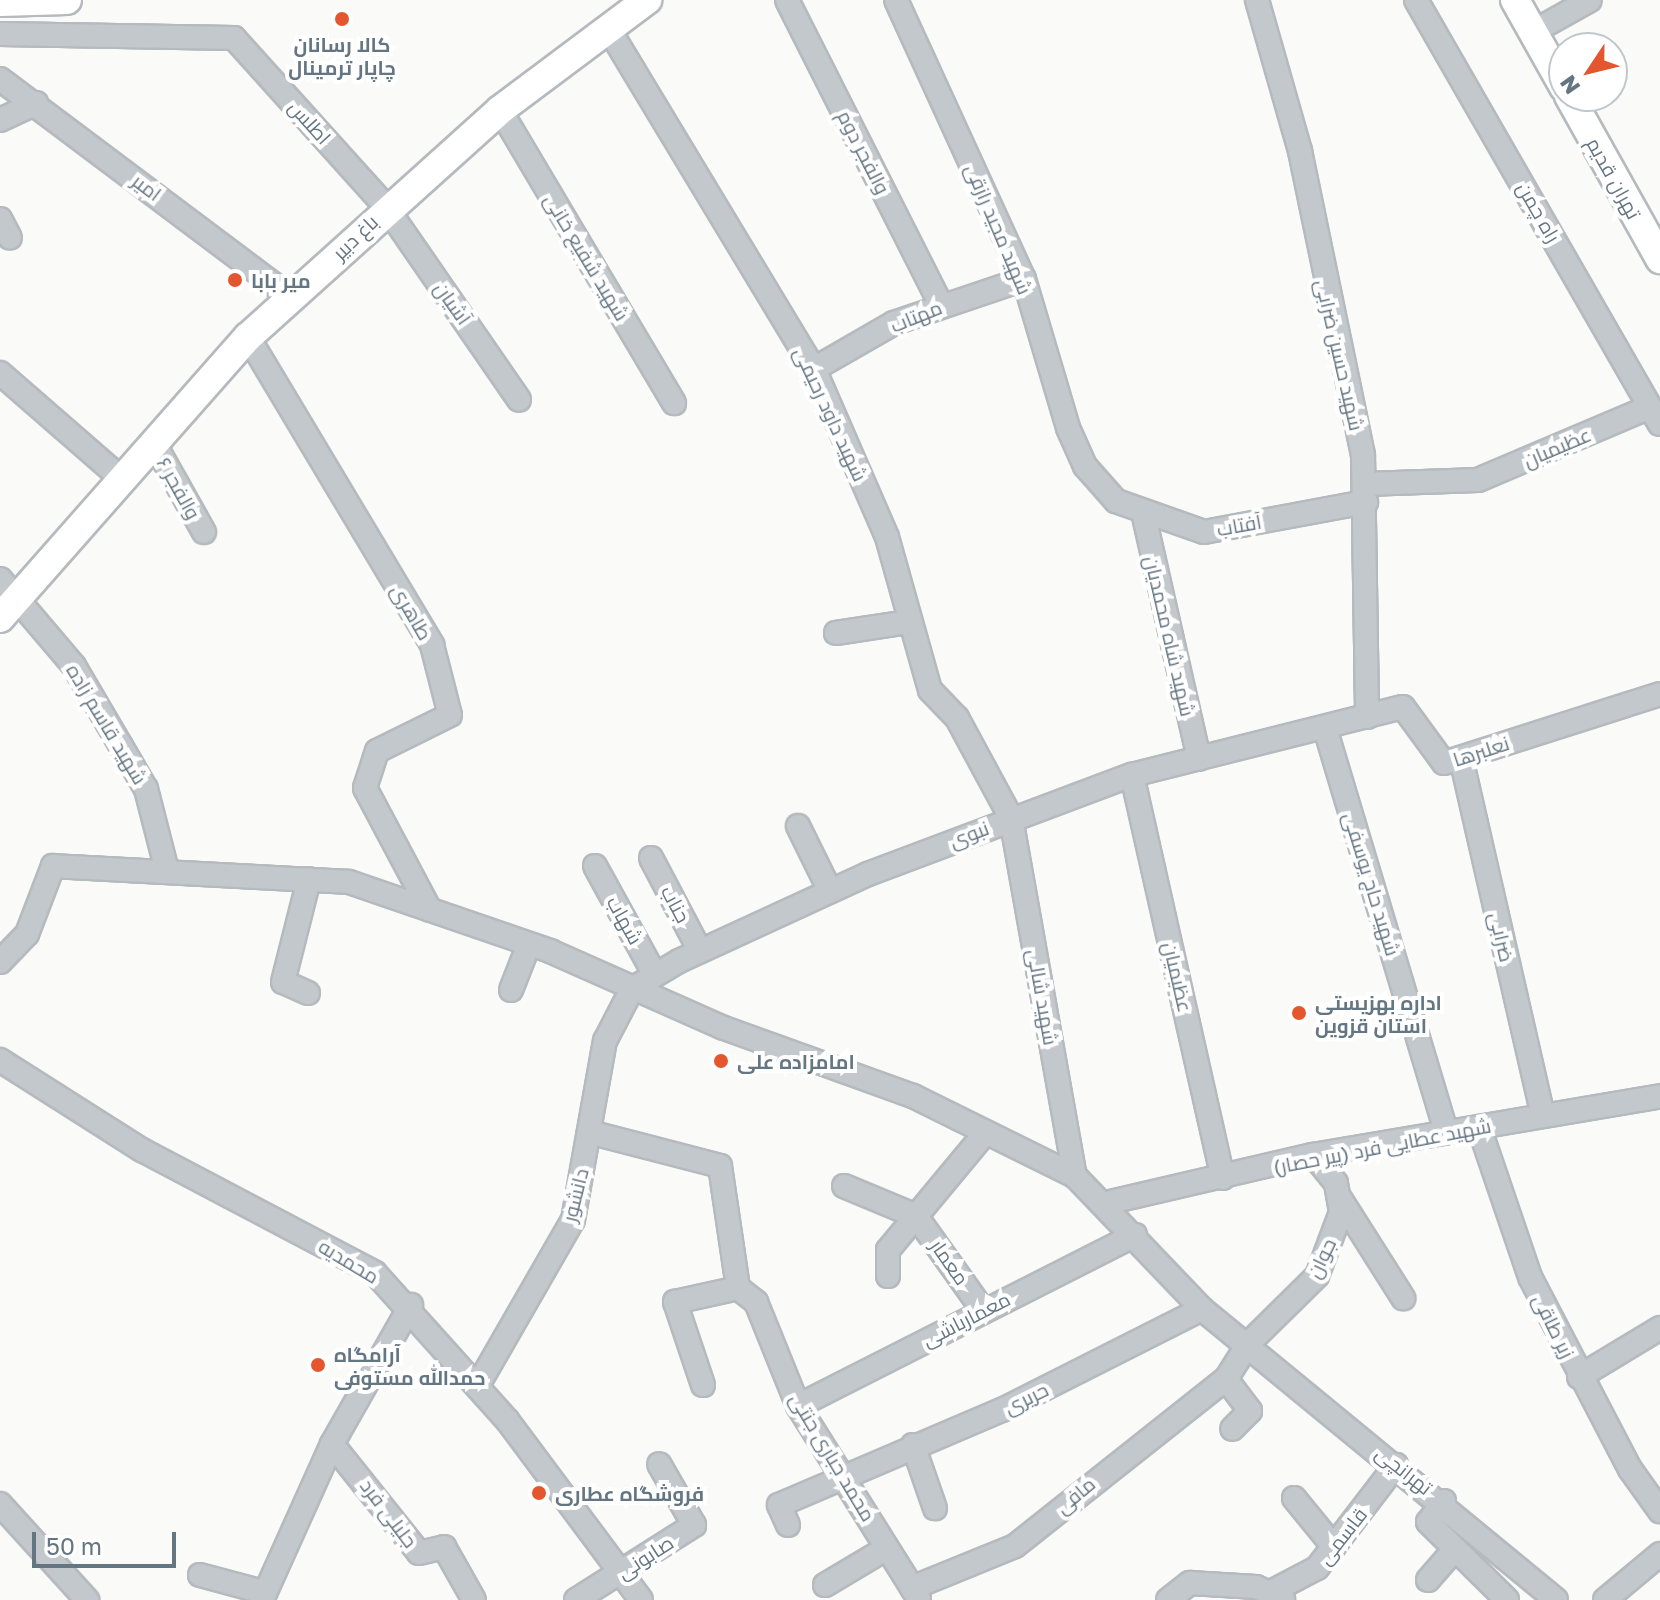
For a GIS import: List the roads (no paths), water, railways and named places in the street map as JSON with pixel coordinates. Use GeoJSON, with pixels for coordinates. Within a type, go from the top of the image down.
{"type":"FeatureCollection","features":[{"type":"Feature","properties":{"kind":"main road"},"geometry":{"type":"LineString","coordinates":[[12,1],[67,0]]}},
{"type":"Feature","properties":{"kind":"main road","name":"باغ دبیر"},"geometry":{"type":"LineString","coordinates":[[6,598],[154,443],[248,337],[386,207],[500,110],[647,0]]}},
{"type":"Feature","properties":{"kind":"main road"},"geometry":{"type":"LineString","coordinates":[[1515,0],[1548,59]]}},
{"type":"Feature","properties":{"kind":"main road","name":"تهران قدیم"},"geometry":{"type":"LineString","coordinates":[[1578,112],[1660,259]]}},
{"type":"Feature","properties":{"kind":"street","name":"والفجر دوم"},"geometry":{"type":"LineString","coordinates":[[787,0],[941,305]]}},
{"type":"Feature","properties":{"kind":"street","name":"شهید مجید رازقی"},"geometry":{"type":"LineString","coordinates":[[896,0],[1024,279],[1068,428],[1085,466],[1116,501]]}},
{"type":"Feature","properties":{"kind":"street","name":"شهید حسین ضرابی"},"geometry":{"type":"LineString","coordinates":[[1257,0],[1300,151],[1366,493],[1367,717]]}},
{"type":"Feature","properties":{"kind":"street","name":"راه چمن"},"geometry":{"type":"LineString","coordinates":[[1416,0],[1655,416]]}},
{"type":"Feature","properties":{"kind":"street"},"geometry":{"type":"LineString","coordinates":[[1533,32],[1590,0]]}},
{"type":"Feature","properties":{"kind":"street","name":"شهید داود رحیمی"},"geometry":{"type":"LineString","coordinates":[[608,28],[814,369],[887,537],[930,690],[957,718],[1011,818]]}},
{"type":"Feature","properties":{"kind":"street","name":"اطلس"},"geometry":{"type":"LineString","coordinates":[[0,34],[234,38],[386,207]]}},
{"type":"Feature","properties":{"kind":"street","name":"امیر"},"geometry":{"type":"LineString","coordinates":[[0,79],[36,103],[292,298]]}},
{"type":"Feature","properties":{"kind":"street"},"geometry":{"type":"LineString","coordinates":[[0,120],[36,103]]}},
{"type":"Feature","properties":{"kind":"street","name":"شهید شفیع خانی"},"geometry":{"type":"LineString","coordinates":[[500,110],[674,403]]}},
{"type":"Feature","properties":{"kind":"street","name":"آشیان"},"geometry":{"type":"LineString","coordinates":[[386,207],[519,400]]}},
{"type":"Feature","properties":{"kind":"street","name":"مهتاب"},"geometry":{"type":"LineString","coordinates":[[814,369],[941,305],[1024,279]]}},
{"type":"Feature","properties":{"kind":"street","name":"طاهری"},"geometry":{"type":"LineString","coordinates":[[248,337],[432,645],[450,715],[377,751],[365,788],[430,910]]}},
{"type":"Feature","properties":{"kind":"street"},"geometry":{"type":"LineString","coordinates":[[0,373],[121,478]]}},
{"type":"Feature","properties":{"kind":"street","name":"عظیمیان"},"geometry":{"type":"LineString","coordinates":[[1366,493],[1478,480],[1655,416]]}},
{"type":"Feature","properties":{"kind":"street","name":"والفجر ۶"},"geometry":{"type":"LineString","coordinates":[[154,443],[204,532]]}},
{"type":"Feature","properties":{"kind":"street","name":"آفتاب"},"geometry":{"type":"LineString","coordinates":[[1116,501],[1204,532],[1366,493]]}},
{"type":"Feature","properties":{"kind":"street","name":"شهید شاه محمدیان"},"geometry":{"type":"LineString","coordinates":[[1143,512],[1199,759]]}},
{"type":"Feature","properties":{"kind":"street","name":"شهید قاسم زاده"},"geometry":{"type":"LineString","coordinates":[[6,598],[74,666],[146,789],[166,867]]}},
{"type":"Feature","properties":{"kind":"street"},"geometry":{"type":"LineString","coordinates":[[836,633],[909,622]]}},
{"type":"Feature","properties":{"kind":"street","name":"نعلبرها"},"geometry":{"type":"LineString","coordinates":[[1325,728],[1403,707],[1444,763],[1660,694]]}},
{"type":"Feature","properties":{"kind":"street","name":"نبوی"},"geometry":{"type":"LineString","coordinates":[[632,989],[700,951],[830,891],[1011,818],[1132,775],[1325,728]]}},
{"type":"Feature","properties":{"kind":"street","name":"شهید حاج یوسفی"},"geometry":{"type":"LineString","coordinates":[[1325,728],[1446,1132]]}},
{"type":"Feature","properties":{"kind":"street","name":"ضرابی"},"geometry":{"type":"LineString","coordinates":[[1461,758],[1543,1116]]}},
{"type":"Feature","properties":{"kind":"street","name":"عظیمیان"},"geometry":{"type":"LineString","coordinates":[[1132,775],[1223,1178]]}},
{"type":"Feature","properties":{"kind":"street","name":"شهید شالی"},"geometry":{"type":"LineString","coordinates":[[1011,818],[1075,1176]]}},
{"type":"Feature","properties":{"kind":"street"},"geometry":{"type":"LineString","coordinates":[[798,826],[830,891]]}},
{"type":"Feature","properties":{"kind":"street","name":"جناب"},"geometry":{"type":"LineString","coordinates":[[651,858],[700,951]]}},
{"type":"Feature","properties":{"kind":"street"},"geometry":{"type":"LineString","coordinates":[[0,962],[27,934],[53,866],[166,867],[349,882],[529,944],[632,989],[913,1096],[1075,1176],[1106,1203],[1202,1309],[1248,1344]]}},
{"type":"Feature","properties":{"kind":"street","name":"شهاب"},"geometry":{"type":"LineString","coordinates":[[595,866],[655,975]]}},
{"type":"Feature","properties":{"kind":"street"},"geometry":{"type":"LineString","coordinates":[[308,993],[283,982],[309,879]]}},
{"type":"Feature","properties":{"kind":"street"},"geometry":{"type":"LineString","coordinates":[[511,990],[529,944]]}},
{"type":"Feature","properties":{"kind":"street","name":"دانشور"},"geometry":{"type":"LineString","coordinates":[[478,1385],[573,1220],[605,1041],[632,989]]}},
{"type":"Feature","properties":{"kind":"street","name":"محمدیه"},"geometry":{"type":"LineString","coordinates":[[0,1060],[142,1150],[375,1273],[411,1305],[478,1385],[641,1600]]}},
{"type":"Feature","properties":{"kind":"street","name":"شهید عطایی فرد (پیر حصار)"},"geometry":{"type":"LineString","coordinates":[[1106,1203],[1313,1155],[1660,1096]]}},
{"type":"Feature","properties":{"kind":"street","name":"زیر طاقی"},"geometry":{"type":"LineString","coordinates":[[1479,1127],[1530,1277],[1579,1377],[1660,1511]]}},
{"type":"Feature","properties":{"kind":"street"},"geometry":{"type":"LineString","coordinates":[[589,1132],[720,1166],[738,1288],[675,1302],[703,1385]]}},
{"type":"Feature","properties":{"kind":"street","name":"معمار"},"geometry":{"type":"LineString","coordinates":[[888,1276],[888,1250],[986,1132]]}},
{"type":"Feature","properties":{"kind":"street","name":"جوان"},"geometry":{"type":"LineString","coordinates":[[1313,1155],[1403,1298]]}},
{"type":"Feature","properties":{"kind":"street"},"geometry":{"type":"LineString","coordinates":[[844,1186],[916,1216]]}},
{"type":"Feature","properties":{"kind":"street","name":"جوان"},"geometry":{"type":"LineString","coordinates":[[1248,1344],[1317,1276],[1341,1212],[1338,1196]]}},
{"type":"Feature","properties":{"kind":"street","name":"معمار"},"geometry":{"type":"LineString","coordinates":[[916,1216],[982,1309]]}},
{"type":"Feature","properties":{"kind":"street","name":"معمارباشی"},"geometry":{"type":"LineString","coordinates":[[798,1406],[982,1309],[1135,1235]]}},
{"type":"Feature","properties":{"kind":"street","name":"محمد جباری جنتی"},"geometry":{"type":"LineString","coordinates":[[738,1288],[756,1302],[798,1406],[844,1473],[916,1594]]}},
{"type":"Feature","properties":{"kind":"street"},"geometry":{"type":"LineString","coordinates":[[200,1575],[262,1596],[332,1444],[411,1305]]}},
{"type":"Feature","properties":{"kind":"street","name":"حریری"},"geometry":{"type":"LineString","coordinates":[[788,1525],[779,1505],[844,1473],[1002,1410],[1202,1309]]}},
{"type":"Feature","properties":{"kind":"street"},"geometry":{"type":"LineString","coordinates":[[1579,1377],[1660,1328]]}},
{"type":"Feature","properties":{"kind":"street","name":"مافی"},"geometry":{"type":"LineString","coordinates":[[916,1594],[1015,1546],[1226,1379],[1248,1344]]}},
{"type":"Feature","properties":{"kind":"street","name":"تهرانچی"},"geometry":{"type":"LineString","coordinates":[[1248,1344],[1444,1501],[1556,1600]]}},
{"type":"Feature","properties":{"kind":"street"},"geometry":{"type":"LineString","coordinates":[[1226,1379],[1250,1411],[1232,1429]]}},
{"type":"Feature","properties":{"kind":"street","name":"جلیلی فرد"},"geometry":{"type":"LineString","coordinates":[[332,1444],[419,1553],[444,1547],[474,1600]]}},
{"type":"Feature","properties":{"kind":"street"},"geometry":{"type":"LineString","coordinates":[[913,1445],[935,1508]]}},
{"type":"Feature","properties":{"kind":"street","name":"صابونی"},"geometry":{"type":"LineString","coordinates":[[576,1600],[694,1525],[659,1464]]}},
{"type":"Feature","properties":{"kind":"street","name":"قاسمی"},"geometry":{"type":"LineString","coordinates":[[1278,1596],[1317,1568],[1396,1465]]}},
{"type":"Feature","properties":{"kind":"street"},"geometry":{"type":"LineString","coordinates":[[1294,1498],[1334,1547]]}},
{"type":"Feature","properties":{"kind":"street"},"geometry":{"type":"LineString","coordinates":[[1444,1501],[1428,1522],[1507,1600]]}},
{"type":"Feature","properties":{"kind":"street"},"geometry":{"type":"LineString","coordinates":[[0,1504],[87,1600]]}},
{"type":"Feature","properties":{"kind":"street"},"geometry":{"type":"LineString","coordinates":[[825,1585],[887,1548]]}},
{"type":"Feature","properties":{"kind":"street"},"geometry":{"type":"LineString","coordinates":[[1428,1580],[1455,1549]]}},
{"type":"Feature","properties":{"kind":"street"},"geometry":{"type":"LineString","coordinates":[[1605,1600],[1660,1554]]}},
{"type":"Feature","properties":{"kind":"street"},"geometry":{"type":"LineString","coordinates":[[1168,1600],[1190,1583],[1278,1596]]}},
{"type":"Feature","properties":{"kind":"place","name":"کالا رسانان چاپار ترمینال"},"geometry":{"type":"Point","coordinates":[342,19]}},
{"type":"Feature","properties":{"kind":"place","name":"میر بابا"},"geometry":{"type":"Point","coordinates":[235,280]}},
{"type":"Feature","properties":{"kind":"place","name":"اداره بهزیستی استان قزوین"},"geometry":{"type":"Point","coordinates":[1299,1013]}},
{"type":"Feature","properties":{"kind":"place","name":"امامزاده علی"},"geometry":{"type":"Point","coordinates":[721,1061]}},
{"type":"Feature","properties":{"kind":"place","name":"آرامگاه حمدالله مستوفی"},"geometry":{"type":"Point","coordinates":[318,1365]}},
{"type":"Feature","properties":{"kind":"place","name":"فروشگاه عطاری"},"geometry":{"type":"Point","coordinates":[539,1493]}}]}
